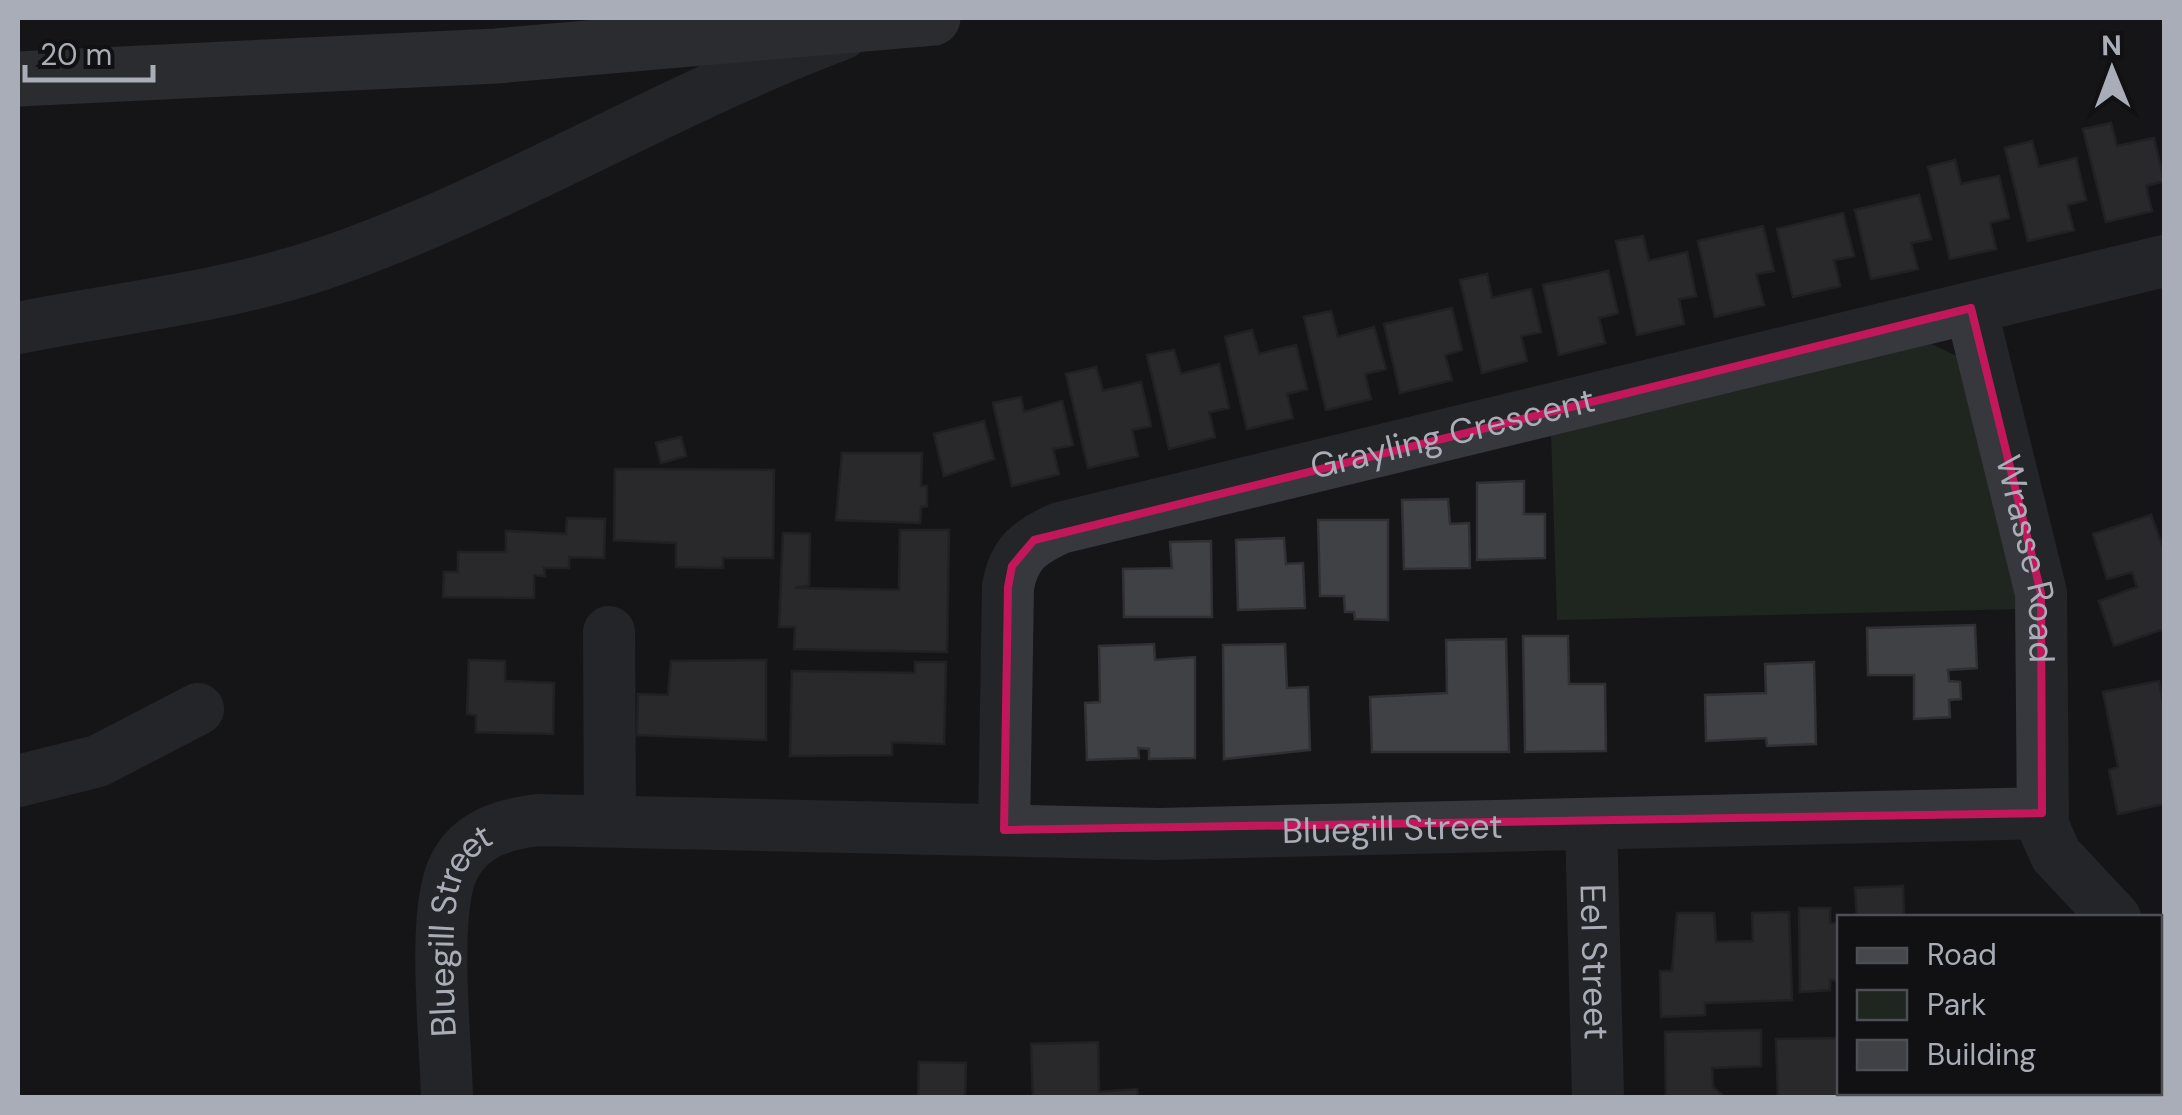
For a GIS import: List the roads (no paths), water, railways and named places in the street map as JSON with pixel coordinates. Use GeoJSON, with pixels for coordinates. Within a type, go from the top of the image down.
{"type":"FeatureCollection","features":[{"type":"Feature","properties":{"kind":"main road"},"geometry":{"type":"LineString","coordinates":[[18,79],[478,58],[933,18]]}},
{"type":"Feature","properties":{"kind":"street"},"geometry":{"type":"LineString","coordinates":[[18,328],[225,289],[319,265],[407,232],[779,58],[867,25]]}},
{"type":"Feature","properties":{"kind":"street","name":"Grayling Crescent"},"geometry":{"type":"LineString","coordinates":[[1004,830],[1008,587],[1012,566],[1034,540],[1060,528],[2164,262]]}},
{"type":"Feature","properties":{"kind":"street","name":"Wrasse Road"},"geometry":{"type":"LineString","coordinates":[[1971,308],[2042,593],[2042,814]]}},
{"type":"Feature","properties":{"kind":"street"},"geometry":{"type":"LineString","coordinates":[[608,632],[610,822]]}},
{"type":"Feature","properties":{"kind":"street"},"geometry":{"type":"LineString","coordinates":[[18,781],[98,761],[198,709]]}},
{"type":"Feature","properties":{"kind":"street"},"geometry":{"type":"LineString","coordinates":[[2042,814],[2056,855],[2112,915]]}},
{"type":"Feature","properties":{"kind":"street","name":"Bluegill Street"},"geometry":{"type":"LineString","coordinates":[[448,1098],[444,916],[454,865],[488,831],[510,823],[1159,834],[2042,814]]}},
{"type":"Feature","properties":{"kind":"street","name":"Eel Street"},"geometry":{"type":"LineString","coordinates":[[1591,824],[1598,1098]]}}]}
